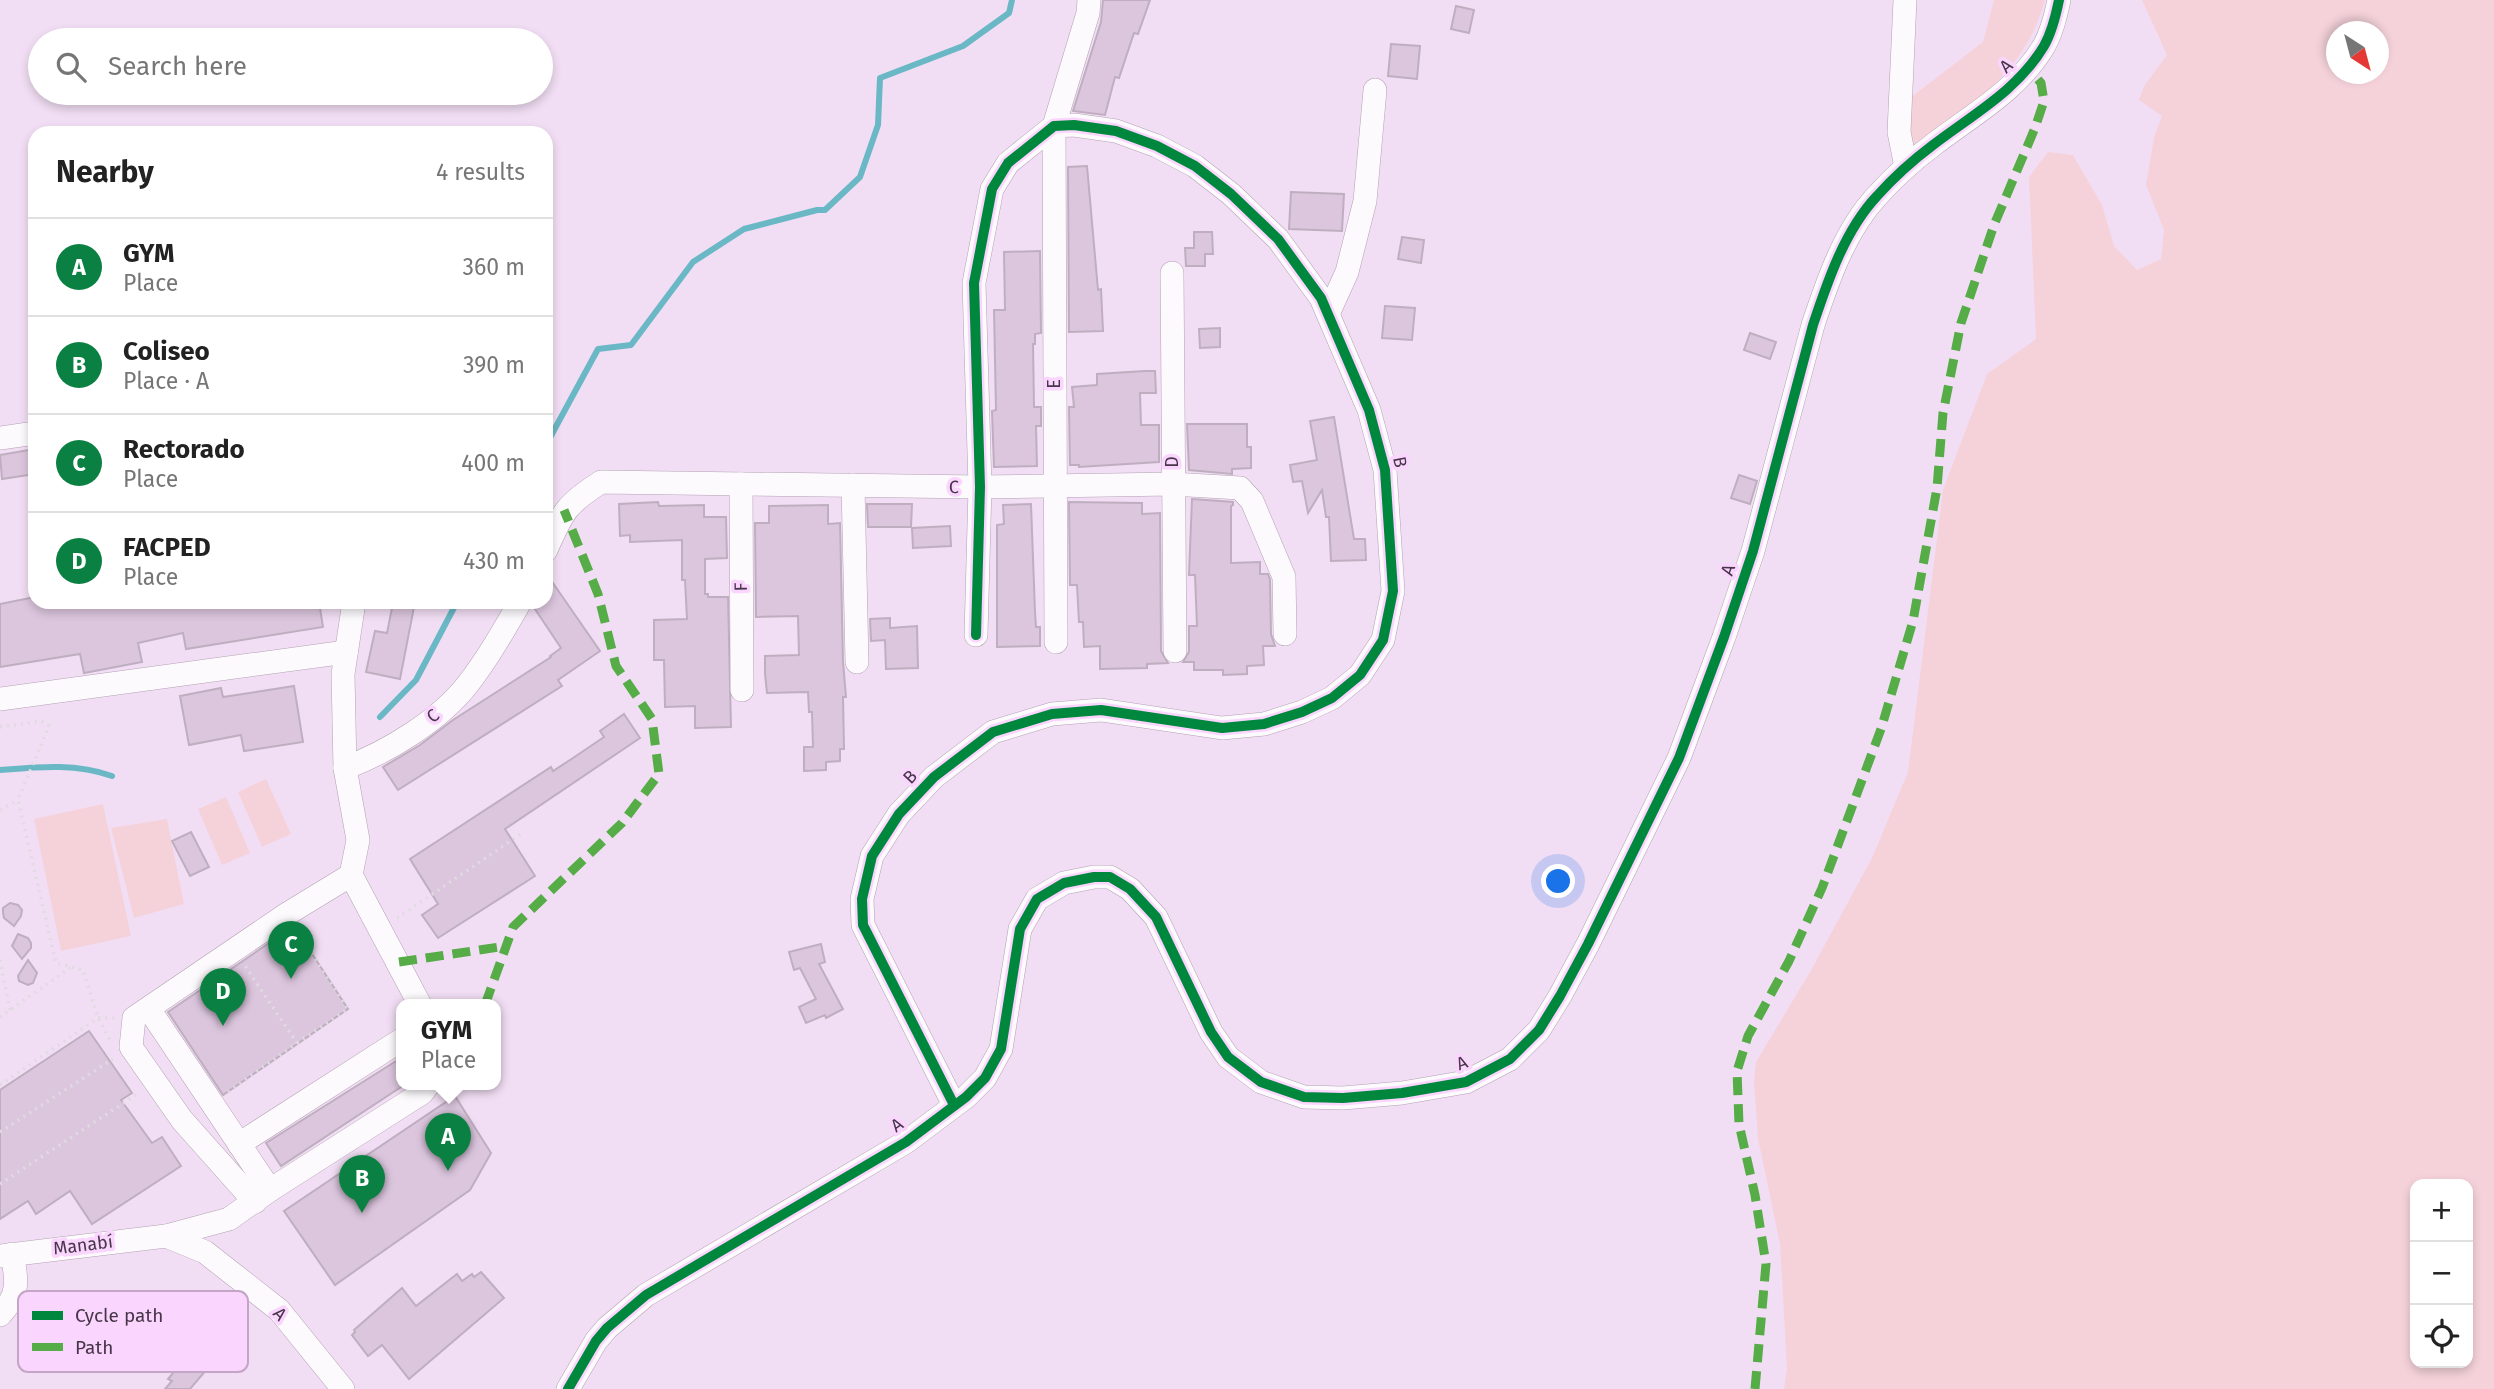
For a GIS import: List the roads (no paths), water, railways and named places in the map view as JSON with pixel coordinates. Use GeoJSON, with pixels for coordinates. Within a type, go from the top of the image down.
{"type":"FeatureCollection","features":[{"type":"Feature","properties":{"kind":"street","name":"E"},"geometry":{"type":"LineString","coordinates":[[1056,642],[1054,126],[1088,13],[1089,0]]}},
{"type":"Feature","properties":{"kind":"street"},"geometry":{"type":"LineString","coordinates":[[1905,0],[1899,132],[1906,167]]}},
{"type":"Feature","properties":{"kind":"street","name":"A"},"geometry":{"type":"LineString","coordinates":[[568,1389],[596,1341],[621,1314],[785,1212],[906,1142],[966,1097],[985,1078],[1001,1049],[1020,929],[1037,899],[1064,883],[1110,877],[1130,889],[1156,917],[1211,1032],[1228,1057],[1261,1082],[1304,1097],[1343,1098],[1402,1093],[1466,1082],[1510,1059],[1539,1030],[1560,996],[1679,758],[1753,551],[1813,325],[1825,288],[1845,243],[1875,198],[1906,167],[1983,109],[2029,69],[2045,44],[2059,0]]}},
{"type":"Feature","properties":{"kind":"street"},"geometry":{"type":"LineString","coordinates":[[1328,314],[1346,272],[1365,201],[1375,90]]}},
{"type":"Feature","properties":{"kind":"street","name":"B"},"geometry":{"type":"LineString","coordinates":[[954,1105],[863,925],[862,899],[872,856],[899,814],[934,777],[993,732],[1052,714],[1101,710],[1222,729],[1265,724],[1302,712],[1332,698],[1360,675],[1383,640],[1393,591],[1385,470],[1369,410],[1321,298],[1278,239],[1231,194],[1195,166],[1157,146],[1116,131],[1074,125],[1054,126]]}},
{"type":"Feature","properties":{"kind":"street"},"geometry":{"type":"LineString","coordinates":[[976,635],[980,487],[974,283],[992,189],[1008,163],[1054,126]]}},
{"type":"Feature","properties":{"kind":"street","name":"D"},"geometry":{"type":"LineString","coordinates":[[1172,273],[1175,651]]}},
{"type":"Feature","properties":{"kind":"street"},"geometry":{"type":"LineString","coordinates":[[0,438],[28,434]]}},
{"type":"Feature","properties":{"kind":"street","name":"C"},"geometry":{"type":"LineString","coordinates":[[553,534],[564,510],[580,495],[601,482],[980,487],[1172,484],[1240,488],[1252,501],[1284,577],[1284,634]]}},
{"type":"Feature","properties":{"kind":"street","name":"F"},"geometry":{"type":"LineString","coordinates":[[740,484],[743,690]]}},
{"type":"Feature","properties":{"kind":"street"},"geometry":{"type":"LineString","coordinates":[[853,485],[857,662]]}},
{"type":"Feature","properties":{"kind":"street"},"geometry":{"type":"LineString","coordinates":[[353,609],[343,674],[345,768],[358,840],[351,874],[417,999]]}},
{"type":"Feature","properties":{"kind":"street","name":"C"},"geometry":{"type":"LineString","coordinates":[[345,768],[374,757],[434,717],[467,685],[497,643],[516,609]]}},
{"type":"Feature","properties":{"kind":"street"},"geometry":{"type":"LineString","coordinates":[[0,699],[346,652]]}},
{"type":"Feature","properties":{"kind":"street"},"geometry":{"type":"LineString","coordinates":[[262,1196],[182,1121],[131,1047],[141,1013],[286,914],[351,874]]}},
{"type":"Feature","properties":{"kind":"street"},"geometry":{"type":"LineString","coordinates":[[141,1013],[212,1103],[239,1144],[262,1196]]}},
{"type":"Feature","properties":{"kind":"street"},"geometry":{"type":"LineString","coordinates":[[239,1144],[396,1043]]}},
{"type":"Feature","properties":{"kind":"street","name":"Manabí"},"geometry":{"type":"LineString","coordinates":[[6,1255],[166,1236],[229,1219],[424,1090]]}},
{"type":"Feature","properties":{"kind":"street"},"geometry":{"type":"LineString","coordinates":[[182,1121],[212,1103]]}},
{"type":"Feature","properties":{"kind":"street","name":"A"},"geometry":{"type":"LineString","coordinates":[[166,1236],[205,1252],[279,1310],[343,1389]]}},
{"type":"Feature","properties":{"kind":"street"},"geometry":{"type":"LineString","coordinates":[[0,1315],[18,1286],[6,1255]]}},
{"type":"Feature","properties":{"kind":"waterway"},"geometry":{"type":"LineString","coordinates":[[553,432],[598,349],[631,345],[693,262],[744,229],[825,210],[860,177],[878,125],[880,78],[963,46],[1009,13],[1012,0]]}},
{"type":"Feature","properties":{"kind":"waterway"},"geometry":{"type":"LineString","coordinates":[[380,717],[416,680],[453,609]]}},
{"type":"Feature","properties":{"kind":"waterway"},"geometry":{"type":"LineString","coordinates":[[0,770],[70,768],[112,776]]}},
{"type":"Feature","properties":{"kind":"place","name":"Rectorado"},"geometry":{"type":"Point","coordinates":[291,979]}},
{"type":"Feature","properties":{"kind":"place","name":"FACPED"},"geometry":{"type":"Point","coordinates":[223,1026]}},
{"type":"Feature","properties":{"kind":"place","name":"GYM"},"geometry":{"type":"Point","coordinates":[448,1171]}},
{"type":"Feature","properties":{"kind":"place","name":"Coliseo"},"geometry":{"type":"Point","coordinates":[362,1213]}}]}
